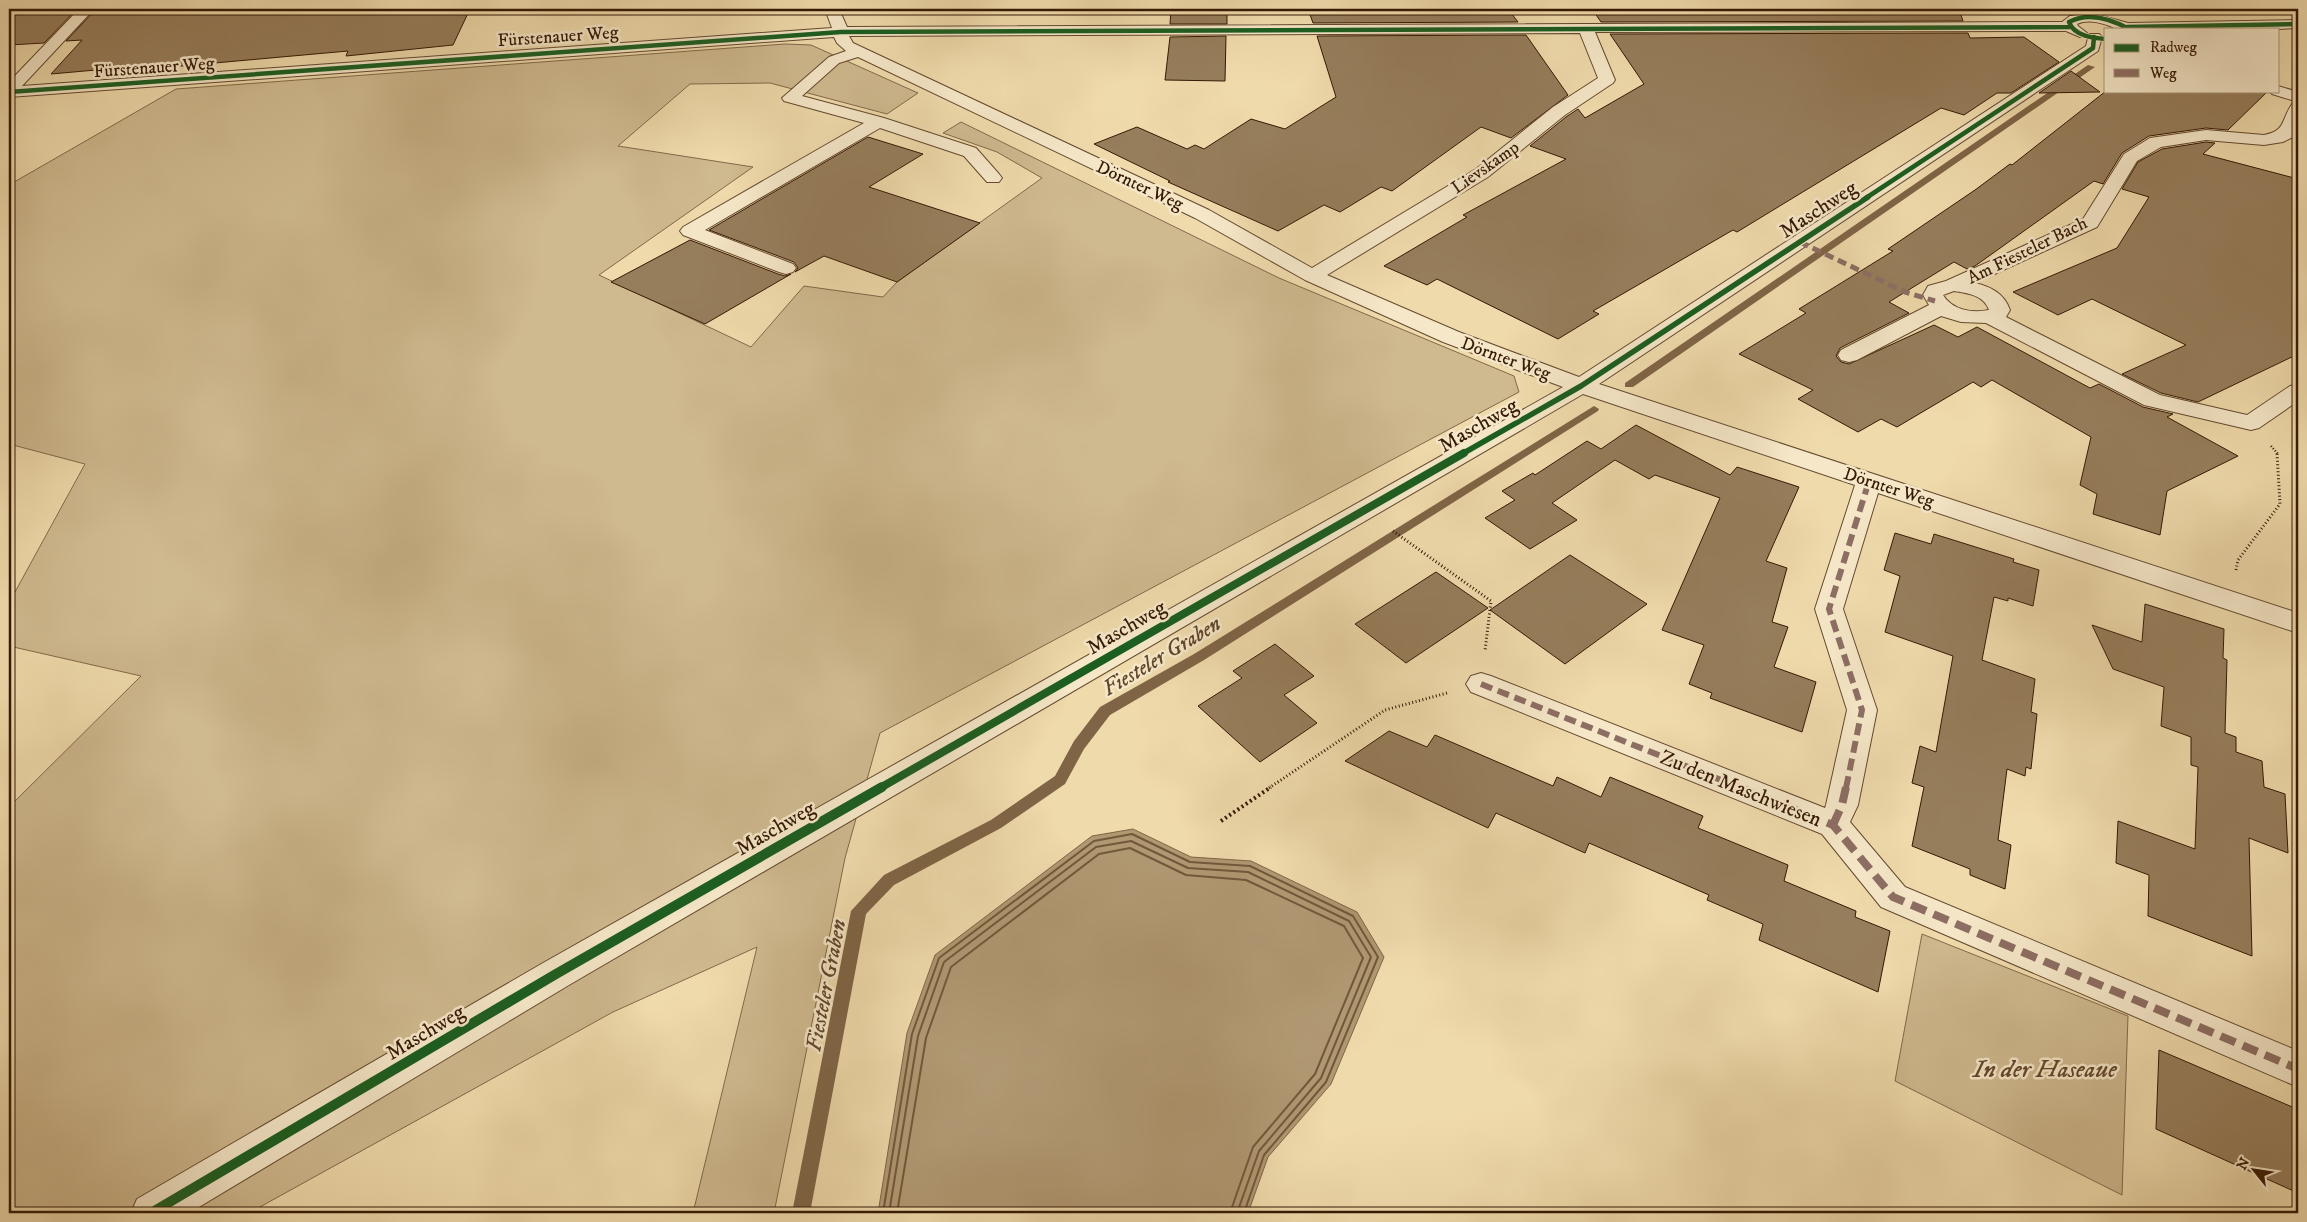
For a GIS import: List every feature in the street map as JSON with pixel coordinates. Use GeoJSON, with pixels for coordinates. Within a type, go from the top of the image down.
{"type":"FeatureCollection","features":[{"type":"Feature","properties":{"kind":"street"},"geometry":{"type":"LineString","coordinates":[[9,92],[87,9]]}},
{"type":"Feature","properties":{"kind":"street"},"geometry":{"type":"LineString","coordinates":[[832,9],[841,32]]}},
{"type":"Feature","properties":{"kind":"street","name":"Fürstenauer Weg"},"geometry":{"type":"LineString","coordinates":[[9,92],[841,32],[2087,26],[2112,22],[2128,28]]}},
{"type":"Feature","properties":{"kind":"street"},"geometry":{"type":"LineString","coordinates":[[2128,28],[2298,24]]}},
{"type":"Feature","properties":{"kind":"street","name":"Maschweg"},"geometry":{"type":"LineString","coordinates":[[151,1213],[556,974],[1581,386],[2092,48],[2087,26]]}},
{"type":"Feature","properties":{"kind":"street","name":"Lievskamp"},"geometry":{"type":"LineString","coordinates":[[1312,276],[1482,173],[1559,112],[1607,80],[1586,29]]}},
{"type":"Feature","properties":{"kind":"street","name":"Dörnter Weg"},"geometry":{"type":"LineString","coordinates":[[841,32],[842,40],[860,51],[978,109],[1202,214],[1312,276],[1450,337],[1581,386],[2298,623]]}},
{"type":"Feature","properties":{"kind":"street"},"geometry":{"type":"LineString","coordinates":[[860,51],[834,60],[790,98],[878,122],[970,152],[992,178]]}},
{"type":"Feature","properties":{"kind":"street"},"geometry":{"type":"LineString","coordinates":[[2280,92],[2298,97]]}},
{"type":"Feature","properties":{"kind":"street"},"geometry":{"type":"LineString","coordinates":[[2273,139],[2287,133],[2298,108]]}},
{"type":"Feature","properties":{"kind":"street"},"geometry":{"type":"LineString","coordinates":[[786,268],[690,231],[878,122]]}},
{"type":"Feature","properties":{"kind":"street","name":"Am Fiesteler Bach"},"geometry":{"type":"LineString","coordinates":[[1942,307],[1933,295],[1935,290],[1953,285],[2090,223],[2130,158],[2156,142],[2206,135],[2264,140],[2273,139],[2294,151]]}},
{"type":"Feature","properties":{"kind":"street"},"geometry":{"type":"LineString","coordinates":[[1953,285],[1975,289],[1994,298],[2000,310],[1997,314],[1990,317]]}},
{"type":"Feature","properties":{"kind":"street"},"geometry":{"type":"LineString","coordinates":[[1849,355],[1942,307],[1961,315],[1990,317],[2152,400],[2251,423],[2298,391]]}},
{"type":"Feature","properties":{"kind":"street","name":"Zu den Maschwiesen"},"geometry":{"type":"LineString","coordinates":[[1481,684],[1833,825],[1842,805],[1862,710],[1829,609],[1869,481]]}},
{"type":"Feature","properties":{"kind":"street"},"geometry":{"type":"LineString","coordinates":[[1833,825],[1893,897],[2298,1069]]}},
{"type":"Feature","properties":{"kind":"path"},"geometry":{"type":"LineString","coordinates":[[2236,603],[2235,578],[2238,560],[2280,504],[2278,454],[2251,423]]}},
{"type":"Feature","properties":{"kind":"path"},"geometry":{"type":"LineString","coordinates":[[1222,821],[1386,710],[1481,684],[1491,601],[1392,530]]}},
{"type":"Feature","properties":{"kind":"green space"},"geometry":{"type":"Polygon","coordinates":[[[785,44],[811,45],[918,93],[887,114],[770,83],[690,84],[618,146],[753,167],[599,275],[751,347],[804,286],[883,297],[897,282],[1042,178],[997,152],[943,133],[961,122],[1279,278],[1514,376],[1519,392],[880,733],[845,858],[774,1213],[693,1213],[757,947],[613,1012],[249,1213],[9,1213],[9,807],[141,676],[9,646],[9,603],[85,464],[9,444],[9,185],[176,89],[785,44]]]}},
{"type":"Feature","properties":{"kind":"green space","name":"In der Haseaue"},"geometry":{"type":"Polygon","coordinates":[[[1922,934],[2128,1016],[2122,1195],[1895,1081],[1922,934]]]}},
{"type":"Feature","properties":{"kind":"water"},"geometry":{"type":"Polygon","coordinates":[[[1133,829],[1191,857],[1251,861],[1357,912],[1384,957],[1331,1084],[1268,1157],[1248,1213],[878,1213],[907,1033],[935,955],[1092,836],[1133,829]]]}},
{"type":"Feature","properties":{"kind":"building"},"geometry":{"type":"Polygon","coordinates":[[[9,9],[77,9],[44,43],[9,45],[9,9]]]}},
{"type":"Feature","properties":{"kind":"building"},"geometry":{"type":"Polygon","coordinates":[[[96,9],[470,9],[453,45],[346,56],[348,51],[137,70],[141,66],[51,74],[82,40],[66,41],[96,9]]]}},
{"type":"Feature","properties":{"kind":"building"},"geometry":{"type":"Polygon","coordinates":[[[1171,9],[1227,9],[1227,24],[1170,24],[1171,9]]]}},
{"type":"Feature","properties":{"kind":"building"},"geometry":{"type":"Polygon","coordinates":[[[1308,9],[1508,9],[1518,22],[1313,23],[1308,9]]]}},
{"type":"Feature","properties":{"kind":"building"},"geometry":{"type":"Polygon","coordinates":[[[1592,9],[1959,9],[1963,21],[1601,22],[1592,9]]]}},
{"type":"Feature","properties":{"kind":"building"},"geometry":{"type":"Polygon","coordinates":[[[1968,33],[1970,38],[2024,37],[2059,62],[2011,93],[1997,93],[1964,115],[1941,108],[1737,232],[1733,230],[1593,311],[1599,314],[1558,339],[1437,279],[1427,285],[1384,266],[1467,217],[1463,215],[1566,159],[1530,146],[1566,117],[1578,109],[1585,118],[1644,84],[1610,34],[1968,33]]]}},
{"type":"Feature","properties":{"kind":"building"},"geometry":{"type":"Polygon","coordinates":[[[1526,35],[1568,95],[1511,138],[1481,127],[1392,191],[1381,187],[1340,212],[1324,205],[1278,231],[1168,182],[1170,181],[1094,144],[1137,127],[1187,149],[1195,145],[1204,149],[1251,119],[1285,129],[1336,97],[1317,36],[1526,35]]]}},
{"type":"Feature","properties":{"kind":"building"},"geometry":{"type":"Polygon","coordinates":[[[1226,36],[1225,81],[1165,80],[1170,37],[1226,36]]]}},
{"type":"Feature","properties":{"kind":"building"},"geometry":{"type":"Polygon","coordinates":[[[2071,71],[2100,92],[2039,93],[2071,71]]]}},
{"type":"Feature","properties":{"kind":"building"},"geometry":{"type":"Polygon","coordinates":[[[2105,92],[2267,92],[2228,130],[2206,128],[2149,136],[2122,153],[2103,184],[2094,181],[1975,266],[1967,269],[1954,262],[1889,302],[1909,313],[1840,348],[1836,356],[1841,362],[1849,364],[1934,325],[1958,337],[1977,327],[2090,388],[2099,384],[2143,407],[2173,414],[2167,417],[2238,456],[2167,491],[2160,535],[2093,514],[2097,494],[2080,485],[2091,437],[1992,380],[1981,387],[1973,382],[1897,427],[1881,419],[1858,432],[1798,399],[1813,390],[1739,354],[1806,313],[1799,309],[1893,251],[1888,249],[2010,164],[2012,165],[2105,92]]]}},
{"type":"Feature","properties":{"kind":"building"},"geometry":{"type":"Polygon","coordinates":[[[868,137],[923,154],[869,187],[980,223],[897,282],[824,256],[795,272],[798,268],[794,262],[709,230],[868,137]]]}},
{"type":"Feature","properties":{"kind":"building"},"geometry":{"type":"Polygon","coordinates":[[[2206,142],[2215,143],[2203,154],[2298,179],[2298,354],[2198,402],[2161,393],[2122,374],[2186,345],[2092,299],[2058,315],[2013,292],[2117,248],[2149,197],[2122,189],[2138,162],[2162,149],[2206,142]]]}},
{"type":"Feature","properties":{"kind":"building"},"geometry":{"type":"Polygon","coordinates":[[[690,240],[778,274],[785,276],[791,274],[705,324],[611,282],[690,240]]]}},
{"type":"Feature","properties":{"kind":"building"},"geometry":{"type":"Polygon","coordinates":[[[1636,425],[1730,475],[1737,467],[1799,487],[1766,561],[1787,568],[1772,622],[1788,627],[1774,667],[1816,682],[1802,732],[1710,698],[1712,693],[1689,684],[1704,645],[1662,630],[1720,498],[1655,475],[1649,479],[1615,460],[1552,503],[1577,520],[1530,549],[1485,518],[1515,500],[1502,491],[1533,473],[1535,475],[1587,441],[1601,449],[1636,425]]]}},
{"type":"Feature","properties":{"kind":"building"},"geometry":{"type":"Polygon","coordinates":[[[1895,533],[1931,544],[1934,534],[2014,559],[2013,562],[2039,570],[2033,606],[2008,598],[2008,601],[1994,597],[1982,660],[2035,679],[2031,712],[2037,714],[2031,769],[2026,767],[2025,776],[2007,769],[1998,840],[2011,845],[2005,889],[1970,875],[1970,869],[1912,846],[1924,787],[1912,783],[1920,746],[1936,752],[1953,656],[1885,632],[1900,576],[1884,570],[1895,533]]]}},
{"type":"Feature","properties":{"kind":"building"},"geometry":{"type":"Polygon","coordinates":[[[1570,555],[1647,604],[1565,664],[1490,610],[1570,555]]]}},
{"type":"Feature","properties":{"kind":"building"},"geometry":{"type":"Polygon","coordinates":[[[1436,572],[1488,608],[1406,663],[1355,624],[1436,572]]]}},
{"type":"Feature","properties":{"kind":"building"},"geometry":{"type":"Polygon","coordinates":[[[2145,604],[2224,629],[2223,658],[2227,660],[2225,733],[2236,737],[2236,752],[2262,761],[2264,787],[2285,794],[2288,853],[2249,838],[2252,956],[2148,916],[2149,875],[2116,863],[2118,821],[2195,849],[2198,767],[2191,765],[2191,737],[2161,726],[2164,687],[2113,669],[2092,625],[2142,642],[2145,604]]]}},
{"type":"Feature","properties":{"kind":"building"},"geometry":{"type":"Polygon","coordinates":[[[1275,644],[1314,676],[1284,695],[1317,723],[1260,762],[1198,706],[1242,678],[1233,671],[1275,644]]]}},
{"type":"Feature","properties":{"kind":"building"},"geometry":{"type":"Polygon","coordinates":[[[1389,731],[1427,747],[1435,735],[1553,786],[1557,777],[1601,797],[1610,777],[1703,816],[1698,828],[1788,865],[1784,881],[1856,911],[1855,917],[1890,931],[1878,992],[1759,940],[1763,924],[1707,900],[1709,895],[1589,843],[1585,853],[1496,813],[1488,828],[1345,761],[1389,731]]]}},
{"type":"Feature","properties":{"kind":"building"},"geometry":{"type":"Polygon","coordinates":[[[2159,1050],[2297,1109],[2298,1193],[2156,1129],[2159,1050]]]}},
{"type":"Feature","properties":{"kind":"waterway","name":"Fiesteler Graben"},"geometry":{"type":"LineString","coordinates":[[1629,385],[2091,67]]}},
{"type":"Feature","properties":{"kind":"waterway","name":"Fiesteler Graben"},"geometry":{"type":"LineString","coordinates":[[801,1213],[859,911],[889,880],[996,824],[1060,780],[1079,745],[1105,711],[1199,657],[1594,409]]}},
{"type":"Feature","properties":{"kind":"marked path"},"geometry":{"type":"LineString","coordinates":[[1800,242],[1905,292],[1935,301]]}},
{"type":"Feature","properties":{"kind":"marked path"},"geometry":{"type":"LineString","coordinates":[[1833,825],[1842,805],[1862,710],[1829,609],[1869,481]]}},
{"type":"Feature","properties":{"kind":"marked path"},"geometry":{"type":"LineString","coordinates":[[1481,684],[1833,825],[1893,897],[2298,1069]]}},
{"type":"Feature","properties":{"kind":"cycle path"},"geometry":{"type":"LineString","coordinates":[[2104,39],[2078,33],[2069,22],[2083,17],[2091,17],[2107,20],[2127,28]]}},
{"type":"Feature","properties":{"kind":"cycle path"},"geometry":{"type":"LineString","coordinates":[[2127,27],[2298,24]]}},
{"type":"Feature","properties":{"kind":"cycle path"},"geometry":{"type":"LineString","coordinates":[[9,92],[841,32],[2070,27]]}},
{"type":"Feature","properties":{"kind":"cycle path"},"geometry":{"type":"LineString","coordinates":[[151,1213],[556,974],[1581,386],[2093,48],[2094,37]]}}]}
